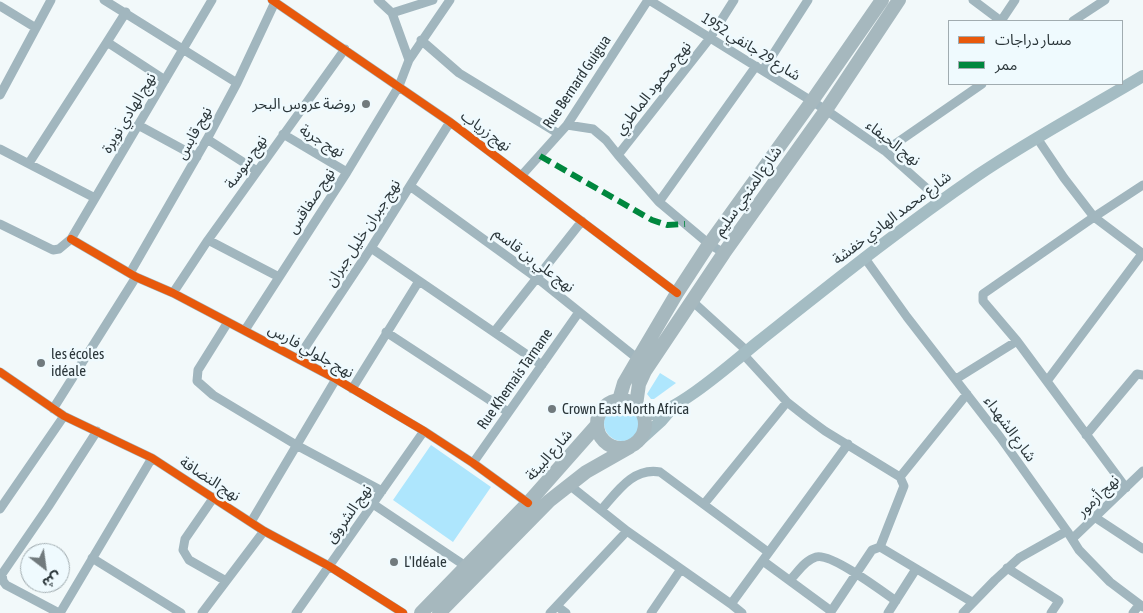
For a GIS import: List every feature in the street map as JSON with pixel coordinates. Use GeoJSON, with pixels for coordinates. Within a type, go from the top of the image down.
{"type":"FeatureCollection","features":[{"type":"Feature","properties":{"kind":"main road","name":"شارع المنجي سليم"},"geometry":{"type":"LineString","coordinates":[[619,400],[624,383],[677,293],[709,244],[812,102],[882,0]]}},
{"type":"Feature","properties":{"kind":"main road","name":"شارع المنجي سليم"},"geometry":{"type":"LineString","coordinates":[[639,408],[639,384],[645,372],[724,253],[826,110],[899,0]]}},
{"type":"Feature","properties":{"kind":"main road","name":"شارع محمد الهادي خفشة"},"geometry":{"type":"LineString","coordinates":[[674,406],[712,379],[864,257],[941,201],[1037,138],[1143,76]]}},
{"type":"Feature","properties":{"kind":"main road"},"geometry":{"type":"LineString","coordinates":[[619,400],[625,401],[648,414],[660,412],[674,406],[661,421],[635,444],[621,449],[612,447],[604,442],[599,434],[597,425],[599,416],[603,408],[610,403],[619,400]]}},
{"type":"Feature","properties":{"kind":"main road"},"geometry":{"type":"LineString","coordinates":[[635,444],[646,426],[645,418],[639,408]]}},
{"type":"Feature","properties":{"kind":"main road","name":"شارع البيئة"},"geometry":{"type":"LineString","coordinates":[[420,613],[528,503],[597,425]]}},
{"type":"Feature","properties":{"kind":"main road","name":"شارع البيئة"},"geometry":{"type":"LineString","coordinates":[[439,613],[568,484],[595,466],[635,444]]}},
{"type":"Feature","properties":{"kind":"street"},"geometry":{"type":"LineString","coordinates":[[0,95],[51,0]]}},
{"type":"Feature","properties":{"kind":"street"},"geometry":{"type":"LineString","coordinates":[[104,0],[237,83]]}},
{"type":"Feature","properties":{"kind":"street"},"geometry":{"type":"LineString","coordinates":[[29,163],[107,42],[123,11],[125,0]]}},
{"type":"Feature","properties":{"kind":"street","name":"نهج الهادي نويرة"},"geometry":{"type":"LineString","coordinates":[[70,239],[212,0]]}},
{"type":"Feature","properties":{"kind":"street"},"geometry":{"type":"LineString","coordinates":[[378,0],[392,13],[409,60]]}},
{"type":"Feature","properties":{"kind":"street"},"geometry":{"type":"LineString","coordinates":[[392,13],[433,0]]}},
{"type":"Feature","properties":{"kind":"street","name":"نهج صفاقس"},"geometry":{"type":"LineString","coordinates":[[245,330],[399,86],[409,60],[450,0]]}},
{"type":"Feature","properties":{"kind":"street","name":"شارع 29 جانفي 1952"},"geometry":{"type":"LineString","coordinates":[[649,0],[826,110]]}},
{"type":"Feature","properties":{"kind":"street","name":"Rue Bernard Guigua"},"geometry":{"type":"LineString","coordinates":[[522,175],[567,125],[649,0]]}},
{"type":"Feature","properties":{"kind":"street","name":"نهج محمود الماطري"},"geometry":{"type":"LineString","coordinates":[[618,155],[710,38],[734,0]]}},
{"type":"Feature","properties":{"kind":"street"},"geometry":{"type":"LineString","coordinates":[[659,202],[808,0]]}},
{"type":"Feature","properties":{"kind":"street"},"geometry":{"type":"LineString","coordinates":[[974,0],[1000,20]]}},
{"type":"Feature","properties":{"kind":"street"},"geometry":{"type":"LineString","coordinates":[[1002,20],[1015,0]]}},
{"type":"Feature","properties":{"kind":"street"},"geometry":{"type":"LineString","coordinates":[[1075,20],[1105,0]]}},
{"type":"Feature","properties":{"kind":"street","name":"نهج زرياب"},"geometry":{"type":"LineString","coordinates":[[274,1],[450,122],[677,293]]}},
{"type":"Feature","properties":{"kind":"street","name":"نهج قابس"},"geometry":{"type":"LineString","coordinates":[[53,409],[133,275],[207,139],[237,83],[274,1]]}},
{"type":"Feature","properties":{"kind":"street"},"geometry":{"type":"LineString","coordinates":[[0,6],[36,28]]}},
{"type":"Feature","properties":{"kind":"street"},"geometry":{"type":"LineString","coordinates":[[422,40],[459,73],[559,134]]}},
{"type":"Feature","properties":{"kind":"street"},"geometry":{"type":"LineString","coordinates":[[107,42],[165,80]]}},
{"type":"Feature","properties":{"kind":"street","name":"نهج سوسة"},"geometry":{"type":"LineString","coordinates":[[173,293],[208,240],[345,49]]}},
{"type":"Feature","properties":{"kind":"street"},"geometry":{"type":"LineString","coordinates":[[885,152],[981,85]]}},
{"type":"Feature","properties":{"kind":"street","name":"نهج الحيفاء"},"geometry":{"type":"LineString","coordinates":[[826,110],[885,152],[941,201]]}},
{"type":"Feature","properties":{"kind":"street","name":"نهج جبران خليل جبران"},"geometry":{"type":"LineString","coordinates":[[298,358],[371,248],[450,122]]}},
{"type":"Feature","properties":{"kind":"street"},"geometry":{"type":"LineString","coordinates":[[138,125],[197,157]]}},
{"type":"Feature","properties":{"kind":"street"},"geometry":{"type":"LineString","coordinates":[[567,125],[593,129],[606,140],[659,202],[709,244],[724,253]]}},
{"type":"Feature","properties":{"kind":"street","name":"نهج جربة"},"geometry":{"type":"LineString","coordinates":[[283,134],[346,172]]}},
{"type":"Feature","properties":{"kind":"street"},"geometry":{"type":"LineString","coordinates":[[1037,138],[1064,178],[1094,217],[1143,254],[1046,381]]}},
{"type":"Feature","properties":{"kind":"street"},"geometry":{"type":"LineString","coordinates":[[207,139],[257,171]]}},
{"type":"Feature","properties":{"kind":"street"},"geometry":{"type":"LineString","coordinates":[[0,149],[95,198]]}},
{"type":"Feature","properties":{"kind":"street"},"geometry":{"type":"LineString","coordinates":[[1126,488],[1017,341],[983,301],[983,294],[1143,185]]}},
{"type":"Feature","properties":{"kind":"street","name":"نهج علي بن قاسم"},"geometry":{"type":"LineString","coordinates":[[410,186],[537,278],[638,359]]}},
{"type":"Feature","properties":{"kind":"street"},"geometry":{"type":"LineString","coordinates":[[494,332],[582,221]]}},
{"type":"Feature","properties":{"kind":"street"},"geometry":{"type":"LineString","coordinates":[[0,224],[53,250],[59,249],[70,239]]}},
{"type":"Feature","properties":{"kind":"street","name":"نهج جلولي فارس"},"geometry":{"type":"LineString","coordinates":[[70,239],[133,275],[173,293],[336,379],[424,431],[473,463],[528,503]]}},
{"type":"Feature","properties":{"kind":"street"},"geometry":{"type":"LineString","coordinates":[[208,240],[279,277]]}},
{"type":"Feature","properties":{"kind":"street"},"geometry":{"type":"LineString","coordinates":[[371,248],[542,365]]}},
{"type":"Feature","properties":{"kind":"street","name":"شارع الشهداء"},"geometry":{"type":"LineString","coordinates":[[864,257],[968,394],[1079,550],[1110,582],[1141,606]]}},
{"type":"Feature","properties":{"kind":"street"},"geometry":{"type":"LineString","coordinates":[[352,389],[419,281]]}},
{"type":"Feature","properties":{"kind":"street"},"geometry":{"type":"LineString","coordinates":[[692,301],[745,352],[787,402],[825,431],[900,477],[904,486],[880,547],[872,550],[831,612],[763,561]]}},
{"type":"Feature","properties":{"kind":"street","name":"Rue Khemais Tarnane"},"geometry":{"type":"LineString","coordinates":[[473,463],[579,312]]}},
{"type":"Feature","properties":{"kind":"street"},"geometry":{"type":"LineString","coordinates":[[228,322],[198,370],[197,381],[212,395],[298,446],[382,491]]}},
{"type":"Feature","properties":{"kind":"street"},"geometry":{"type":"LineString","coordinates":[[386,332],[508,412]]}},
{"type":"Feature","properties":{"kind":"street"},"geometry":{"type":"LineString","coordinates":[[956,379],[1017,341]]}},
{"type":"Feature","properties":{"kind":"street","name":"نهج النضافة"},"geometry":{"type":"LineString","coordinates":[[0,372],[64,416],[152,458],[264,531],[329,566],[402,613]]}},
{"type":"Feature","properties":{"kind":"street"},"geometry":{"type":"LineString","coordinates":[[1086,435],[1137,374],[1143,375]]}},
{"type":"Feature","properties":{"kind":"street"},"geometry":{"type":"LineString","coordinates":[[251,522],[298,446],[336,379]]}},
{"type":"Feature","properties":{"kind":"street"},"geometry":{"type":"LineString","coordinates":[[900,477],[968,394]]}},
{"type":"Feature","properties":{"kind":"street"},"geometry":{"type":"LineString","coordinates":[[704,504],[787,402]]}},
{"type":"Feature","properties":{"kind":"street"},"geometry":{"type":"LineString","coordinates":[[0,509],[64,416]]}},
{"type":"Feature","properties":{"kind":"street"},"geometry":{"type":"LineString","coordinates":[[97,431],[2,574],[6,585],[59,613],[152,458]]}},
{"type":"Feature","properties":{"kind":"street","name":"نهج الشروق"},"geometry":{"type":"LineString","coordinates":[[296,613],[424,431]]}},
{"type":"Feature","properties":{"kind":"street"},"geometry":{"type":"LineString","coordinates":[[732,604],[848,444]]}},
{"type":"Feature","properties":{"kind":"street"},"geometry":{"type":"LineString","coordinates":[[601,510],[633,476],[651,470],[660,472],[768,552]]}},
{"type":"Feature","properties":{"kind":"street","name":"نهج أزمور"},"geometry":{"type":"LineString","coordinates":[[1072,539],[1143,471]]}},
{"type":"Feature","properties":{"kind":"street"},"geometry":{"type":"LineString","coordinates":[[568,484],[627,531],[732,604],[742,613]]}},
{"type":"Feature","properties":{"kind":"street"},"geometry":{"type":"LineString","coordinates":[[214,497],[185,539],[183,550],[189,560],[226,581]]}},
{"type":"Feature","properties":{"kind":"street"},"geometry":{"type":"LineString","coordinates":[[373,504],[467,566]]}},
{"type":"Feature","properties":{"kind":"street"},"geometry":{"type":"LineString","coordinates":[[1096,518],[1143,549]]}},
{"type":"Feature","properties":{"kind":"street"},"geometry":{"type":"LineString","coordinates":[[202,613],[264,531]]}},
{"type":"Feature","properties":{"kind":"street"},"geometry":{"type":"LineString","coordinates":[[550,613],[627,531]]}},
{"type":"Feature","properties":{"kind":"street"},"geometry":{"type":"LineString","coordinates":[[963,613],[1008,568],[1031,550],[1067,531]]}},
{"type":"Feature","properties":{"kind":"street"},"geometry":{"type":"LineString","coordinates":[[880,547],[972,602]]}},
{"type":"Feature","properties":{"kind":"street"},"geometry":{"type":"LineString","coordinates":[[790,580],[808,561],[817,556],[823,557],[843,565],[896,601]]}},
{"type":"Feature","properties":{"kind":"street"},"geometry":{"type":"LineString","coordinates":[[92,558],[181,613]]}},
{"type":"Feature","properties":{"kind":"street"},"geometry":{"type":"LineString","coordinates":[[1008,568],[1059,600],[1051,613]]}},
{"type":"Feature","properties":{"kind":"street"},"geometry":{"type":"LineString","coordinates":[[651,613],[681,569]]}},
{"type":"Feature","properties":{"kind":"street"},"geometry":{"type":"LineString","coordinates":[[888,613],[916,569]]}},
{"type":"Feature","properties":{"kind":"street"},"geometry":{"type":"LineString","coordinates":[[557,606],[566,613]]}},
{"type":"Feature","properties":{"kind":"street"},"geometry":{"type":"LineString","coordinates":[[1133,613],[1141,606]]}},
{"type":"Feature","properties":{"kind":"shaded area"},"geometry":{"type":"Polygon","coordinates":[[[660,373],[676,383],[654,399],[651,399],[647,394],[660,373]]]}},
{"type":"Feature","properties":{"kind":"shaded area"},"geometry":{"type":"Polygon","coordinates":[[[622,405],[629,406],[635,410],[639,416],[639,430],[635,436],[629,440],[622,441],[615,440],[609,436],[605,430],[604,423],[605,416],[609,410],[615,406],[622,405]]]}},
{"type":"Feature","properties":{"kind":"shaded area"},"geometry":{"type":"Polygon","coordinates":[[[431,445],[491,487],[453,542],[393,500],[431,445]]]}},
{"type":"Feature","properties":{"kind":"marked path"},"geometry":{"type":"LineString","coordinates":[[540,156],[652,220],[667,225],[685,224]]}},
{"type":"Feature","properties":{"kind":"cycle path"},"geometry":{"type":"LineString","coordinates":[[272,0],[450,122],[677,293]]}},
{"type":"Feature","properties":{"kind":"cycle path"},"geometry":{"type":"LineString","coordinates":[[71,239],[136,277],[173,293],[336,379],[424,431],[473,463],[528,503]]}},
{"type":"Feature","properties":{"kind":"cycle path"},"geometry":{"type":"LineString","coordinates":[[0,372],[64,416],[152,458],[264,531],[329,566],[403,613]]}},
{"type":"Feature","properties":{"kind":"place","name":"روضة عروس البحر"},"geometry":{"type":"Point","coordinates":[366,104]}},
{"type":"Feature","properties":{"kind":"place","name":"les écoles idéale"},"geometry":{"type":"Point","coordinates":[41,363]}},
{"type":"Feature","properties":{"kind":"place","name":"Crown East North Africa"},"geometry":{"type":"Point","coordinates":[552,409]}},
{"type":"Feature","properties":{"kind":"place","name":"L'Idéale"},"geometry":{"type":"Point","coordinates":[394,562]}}]}
